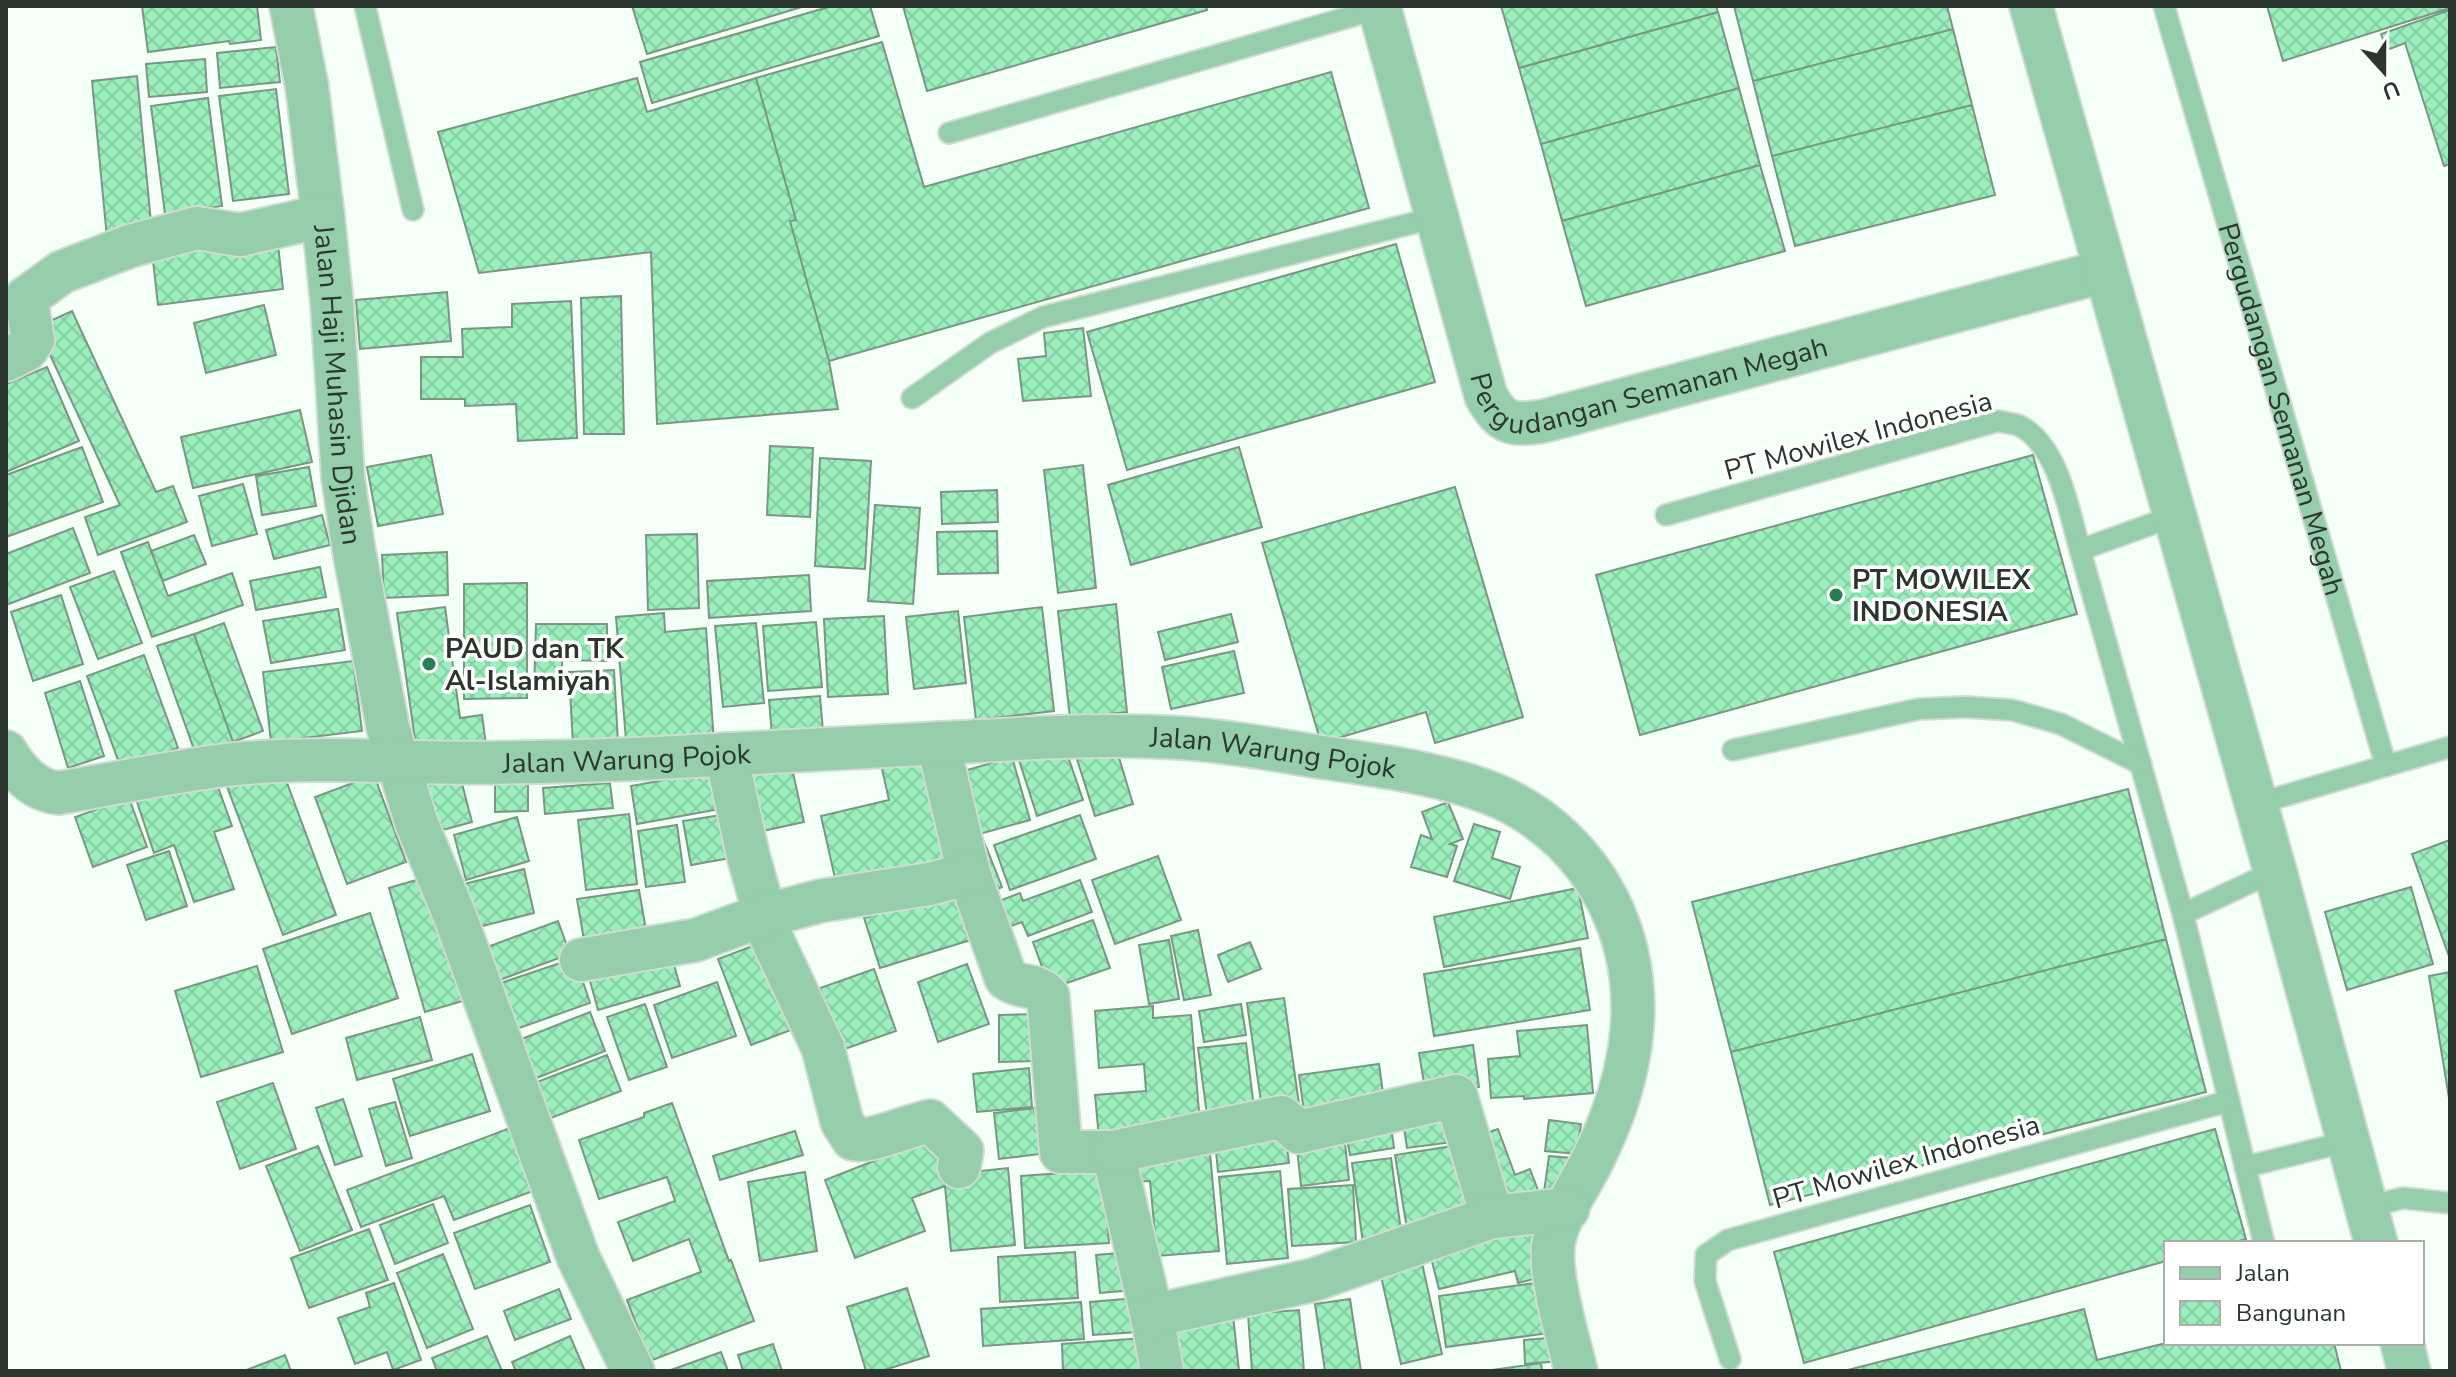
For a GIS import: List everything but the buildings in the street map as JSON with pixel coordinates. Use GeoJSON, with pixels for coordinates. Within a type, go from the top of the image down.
{"type":"FeatureCollection","features":[{"type":"Feature","properties":{"kind":"street","name":"Jalan Haji Muhasin Djidan"},"geometry":{"type":"LineString","coordinates":[[291,6],[307,87],[323,216],[343,478],[357,566],[397,761]]}},
{"type":"Feature","properties":{"kind":"street"},"geometry":{"type":"LineString","coordinates":[[2031,6],[2372,1225]]}},
{"type":"Feature","properties":{"kind":"street","name":"Pergudangan Semanan Megah"},"geometry":{"type":"LineString","coordinates":[[1379,7],[1486,396],[1494,411],[1506,421],[1523,424],[2105,271]]}},
{"type":"Feature","properties":{"kind":"street"},"geometry":{"type":"LineString","coordinates":[[6,360],[26,350],[33,340],[26,298],[62,272],[130,246],[197,228],[240,235],[323,216]]}},
{"type":"Feature","properties":{"kind":"street","name":"Jalan Warung Pojok"},"geometry":{"type":"LineString","coordinates":[[6,752],[13,764],[42,791],[58,793],[226,765],[307,761],[630,759],[1114,736],[1187,738],[1382,766],[1443,779],[1500,797],[1537,818],[1573,850],[1596,880],[1620,931],[1632,985],[1632,1034],[1624,1084],[1608,1127],[1557,1229],[1552,1249],[1576,1371]]}},
{"type":"Feature","properties":{"kind":"street"},"geometry":{"type":"LineString","coordinates":[[938,743],[969,874],[1006,978],[1017,985],[1040,989],[1048,996],[1061,1152],[1113,1152],[1281,1117],[1299,1132],[1456,1096],[1492,1217]]}},
{"type":"Feature","properties":{"kind":"street"},"geometry":{"type":"LineString","coordinates":[[726,754],[748,855],[771,937],[823,1048],[842,1122],[853,1139],[863,1142],[930,1121],[962,1151],[959,1167]]}},
{"type":"Feature","properties":{"kind":"street"},"geometry":{"type":"LineString","coordinates":[[397,761],[416,822],[456,919],[578,1257],[633,1371]]}},
{"type":"Feature","properties":{"kind":"street"},"geometry":{"type":"LineString","coordinates":[[581,960],[696,940],[820,901],[929,884],[969,874]]}},
{"type":"Feature","properties":{"kind":"street"},"geometry":{"type":"LineString","coordinates":[[1113,1152],[1162,1371]]}},
{"type":"Feature","properties":{"kind":"street"},"geometry":{"type":"LineString","coordinates":[[1152,1316],[1313,1280],[1492,1217],[1568,1209]]}},
{"type":"Feature","properties":{"kind":"street"},"geometry":{"type":"LineString","coordinates":[[2402,1345],[2409,1371]]}},
{"type":"Feature","properties":{"kind":"lane"},"geometry":{"type":"LineString","coordinates":[[365,6],[413,210]]}},
{"type":"Feature","properties":{"kind":"lane","name":"Pergudangan Semanan Megah"},"geometry":{"type":"LineString","coordinates":[[2164,6],[2386,766]]}},
{"type":"Feature","properties":{"kind":"lane"},"geometry":{"type":"LineString","coordinates":[[949,133],[1379,7]]}},
{"type":"Feature","properties":{"kind":"lane"},"geometry":{"type":"LineString","coordinates":[[912,398],[990,343],[1043,317],[1437,217]]}},
{"type":"Feature","properties":{"kind":"lane","name":"PT Mowilex Indonesia"},"geometry":{"type":"LineString","coordinates":[[1666,515],[1998,421],[2020,425],[2041,441],[2056,469],[2183,914],[2264,1241]]}},
{"type":"Feature","properties":{"kind":"lane"},"geometry":{"type":"LineString","coordinates":[[2080,550],[2174,516]]}},
{"type":"Feature","properties":{"kind":"lane"},"geometry":{"type":"LineString","coordinates":[[1733,750],[1919,709],[1966,707],[2012,710],[2061,724],[2141,764]]}},
{"type":"Feature","properties":{"kind":"lane"},"geometry":{"type":"LineString","coordinates":[[2256,804],[2450,747]]}},
{"type":"Feature","properties":{"kind":"lane"},"geometry":{"type":"LineString","coordinates":[[2183,914],[2275,871]]}},
{"type":"Feature","properties":{"kind":"lane","name":"PT Mowilex Indonesia"},"geometry":{"type":"LineString","coordinates":[[1730,1359],[1705,1281],[1706,1255],[1728,1240],[2229,1101]]}},
{"type":"Feature","properties":{"kind":"lane"},"geometry":{"type":"LineString","coordinates":[[2245,1167],[2349,1141]]}},
{"type":"Feature","properties":{"kind":"lane"},"geometry":{"type":"LineString","coordinates":[[2372,1225],[2403,1198],[2450,1203]]}},
{"type":"Feature","properties":{"kind":"place","name":"PT MOWILEX INDONESIA"},"geometry":{"type":"Point","coordinates":[1836,595]}},
{"type":"Feature","properties":{"kind":"place","name":"PAUD dan TK Al-Islamiyah"},"geometry":{"type":"Point","coordinates":[429,664]}}]}
